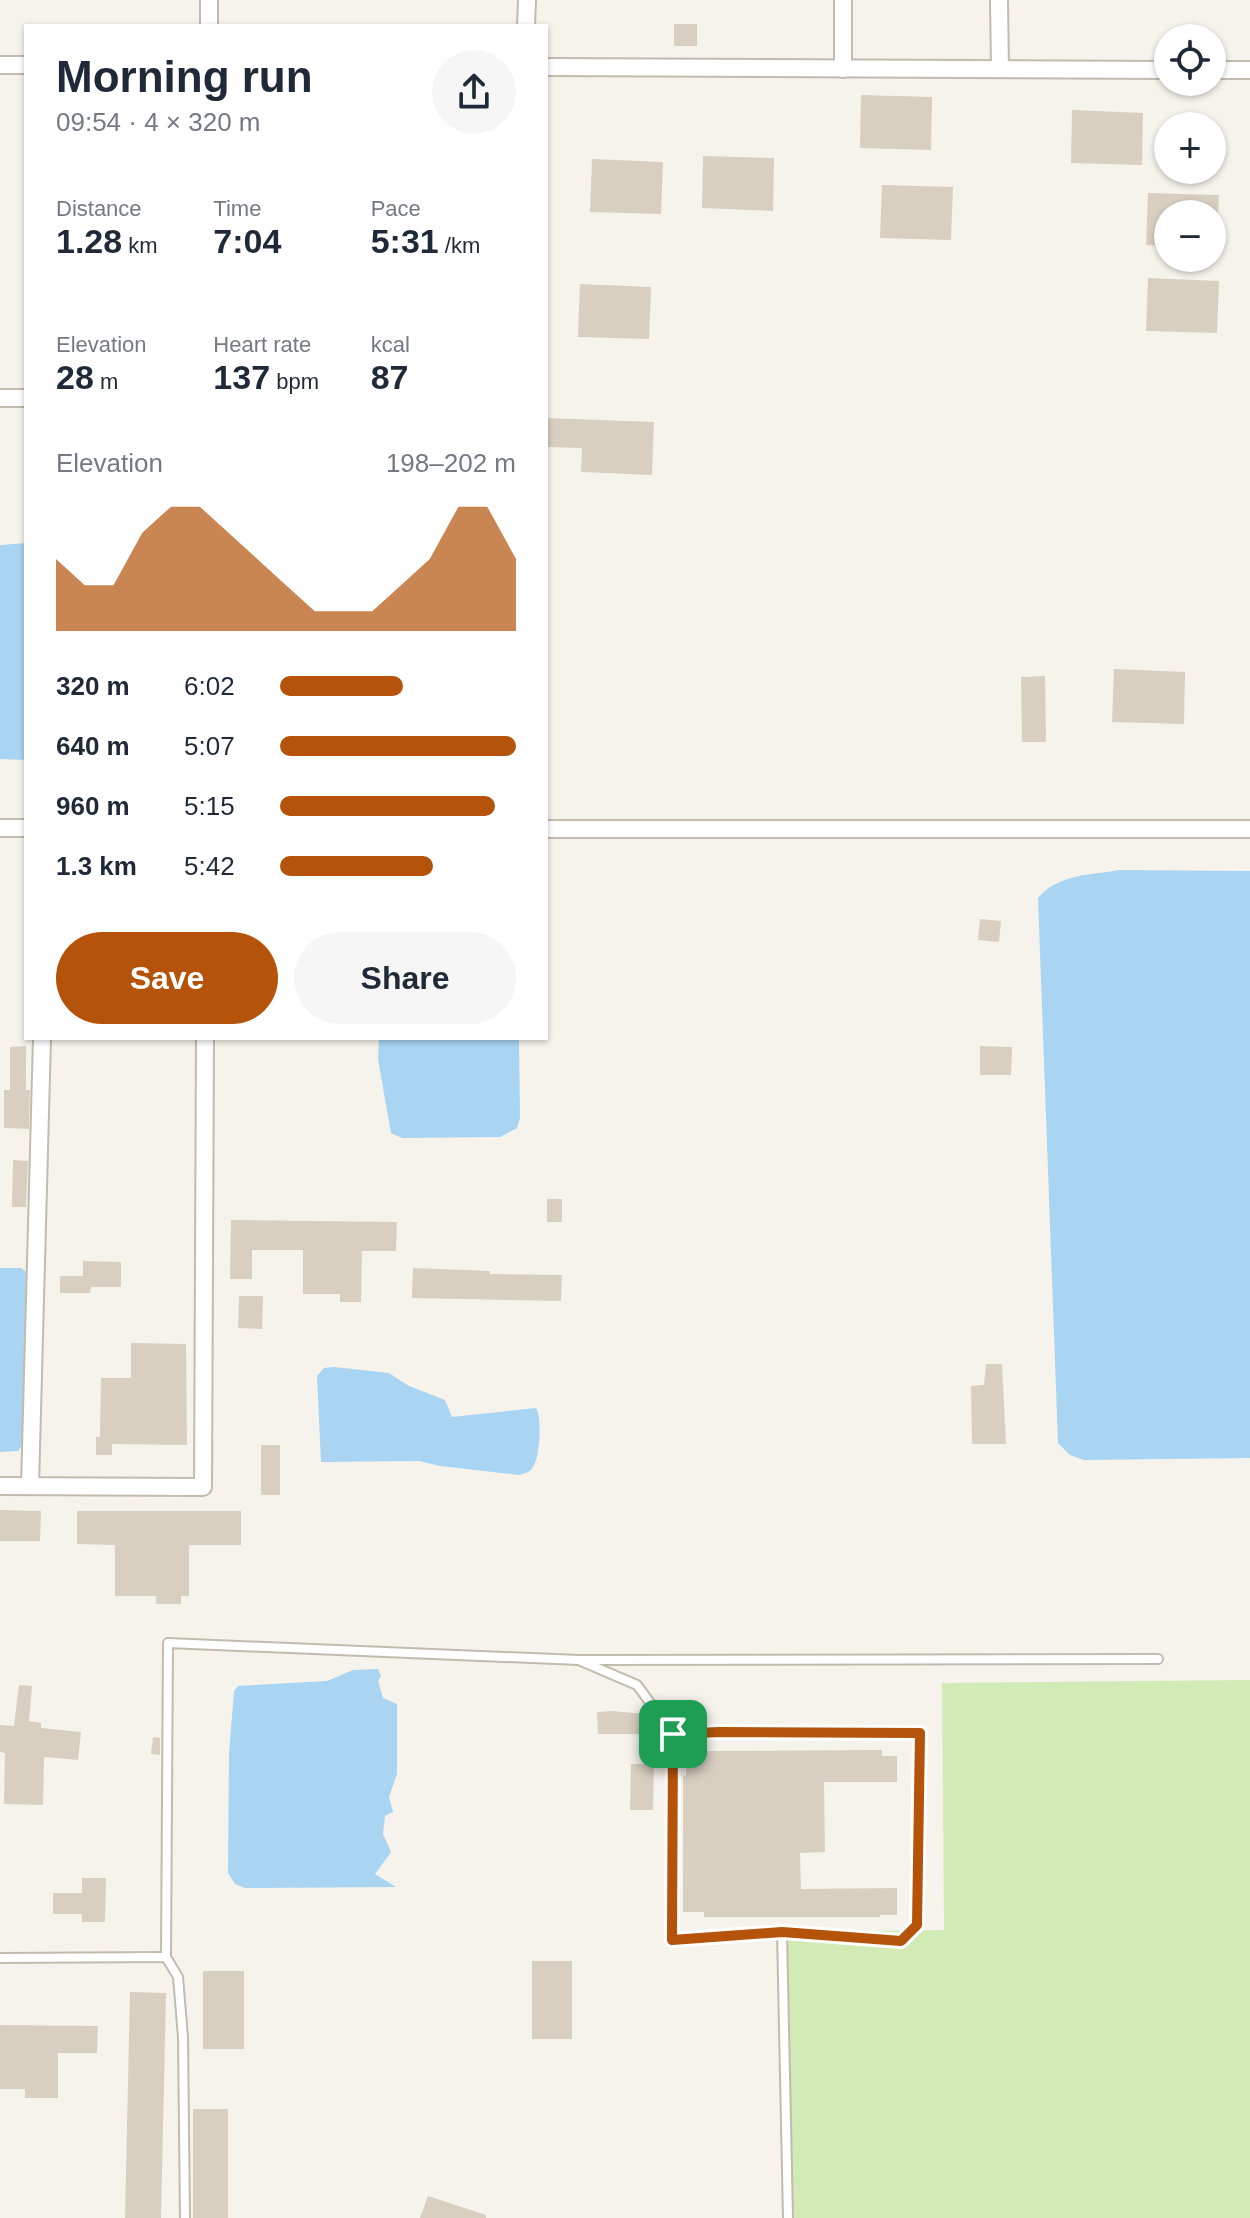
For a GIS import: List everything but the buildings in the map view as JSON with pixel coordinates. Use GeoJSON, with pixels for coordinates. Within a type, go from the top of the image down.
{"type":"FeatureCollection","features":[{"type":"Feature","properties":{"kind":"street"},"geometry":{"type":"LineString","coordinates":[[209,0],[209,24]]}},
{"type":"Feature","properties":{"kind":"street"},"geometry":{"type":"LineString","coordinates":[[526,24],[527,0]]}},
{"type":"Feature","properties":{"kind":"street"},"geometry":{"type":"LineString","coordinates":[[843,0],[843,69]]}},
{"type":"Feature","properties":{"kind":"street"},"geometry":{"type":"LineString","coordinates":[[999,0],[1000,69]]}},
{"type":"Feature","properties":{"kind":"street"},"geometry":{"type":"LineString","coordinates":[[0,65],[24,65]]}},
{"type":"Feature","properties":{"kind":"street"},"geometry":{"type":"LineString","coordinates":[[548,67],[1154,70]]}},
{"type":"Feature","properties":{"kind":"street"},"geometry":{"type":"LineString","coordinates":[[1226,70],[1250,70]]}},
{"type":"Feature","properties":{"kind":"street"},"geometry":{"type":"LineString","coordinates":[[0,398],[24,398]]}},
{"type":"Feature","properties":{"kind":"street"},"geometry":{"type":"LineString","coordinates":[[0,828],[24,828]]}},
{"type":"Feature","properties":{"kind":"street"},"geometry":{"type":"LineString","coordinates":[[548,829],[1250,829]]}},
{"type":"Feature","properties":{"kind":"street"},"geometry":{"type":"LineString","coordinates":[[30,1486],[42,1040]]}},
{"type":"Feature","properties":{"kind":"street"},"geometry":{"type":"LineString","coordinates":[[0,1486],[203,1487],[205,1040]]}},
{"type":"Feature","properties":{"kind":"lane"},"geometry":{"type":"LineString","coordinates":[[185,2218],[183,2037],[178,1977],[166,1957],[168,1643],[579,1660],[1158,1659]]}},
{"type":"Feature","properties":{"kind":"lane"},"geometry":{"type":"LineString","coordinates":[[579,1660],[637,1685],[673,1734],[672,1940],[782,1932],[901,1941],[917,1925],[920,1733],[673,1734]]}},
{"type":"Feature","properties":{"kind":"lane"},"geometry":{"type":"LineString","coordinates":[[782,1932],[788,2218]]}},
{"type":"Feature","properties":{"kind":"lane"},"geometry":{"type":"LineString","coordinates":[[0,1958],[166,1957]]}},
{"type":"Feature","properties":{"kind":"green space"},"geometry":{"type":"Polygon","coordinates":[[[1250,1680],[1250,2218],[785,2218],[782,1932],[944,1930],[942,1683],[1250,1680]]]}},
{"type":"Feature","properties":{"kind":"water"},"geometry":{"type":"Polygon","coordinates":[[[24,543],[24,760],[0,759],[0,545],[24,543]]]}},
{"type":"Feature","properties":{"kind":"water"},"geometry":{"type":"Polygon","coordinates":[[[1120,870],[1250,871],[1250,1458],[1084,1460],[1070,1455],[1058,1443],[1038,898],[1065,880],[1120,870]]]}},
{"type":"Feature","properties":{"kind":"water"},"geometry":{"type":"Polygon","coordinates":[[[379,1040],[519,1040],[520,1118],[517,1128],[500,1137],[402,1138],[391,1133],[378,1059],[379,1040]]]}},
{"type":"Feature","properties":{"kind":"water"},"geometry":{"type":"Polygon","coordinates":[[[0,1268],[21,1268],[26,1272],[23,1444],[18,1451],[0,1452],[0,1268]]]}},
{"type":"Feature","properties":{"kind":"water"},"geometry":{"type":"Polygon","coordinates":[[[324,1368],[389,1373],[409,1386],[445,1400],[452,1417],[536,1408],[540,1436],[534,1465],[530,1471],[519,1475],[419,1461],[321,1462],[317,1376],[324,1368]]]}},
{"type":"Feature","properties":{"kind":"water"},"geometry":{"type":"Polygon","coordinates":[[[378,1669],[383,1698],[397,1704],[397,1774],[389,1797],[393,1812],[385,1816],[383,1834],[391,1852],[375,1874],[396,1887],[245,1888],[235,1884],[228,1873],[229,1754],[234,1691],[238,1686],[327,1681],[353,1670],[378,1669]]]}},
{"type":"Feature","properties":{"kind":"route"},"geometry":{"type":"LineString","coordinates":[[920,1733],[917,1925],[901,1941],[782,1932],[672,1940],[673,1734],[920,1733]]}}]}
